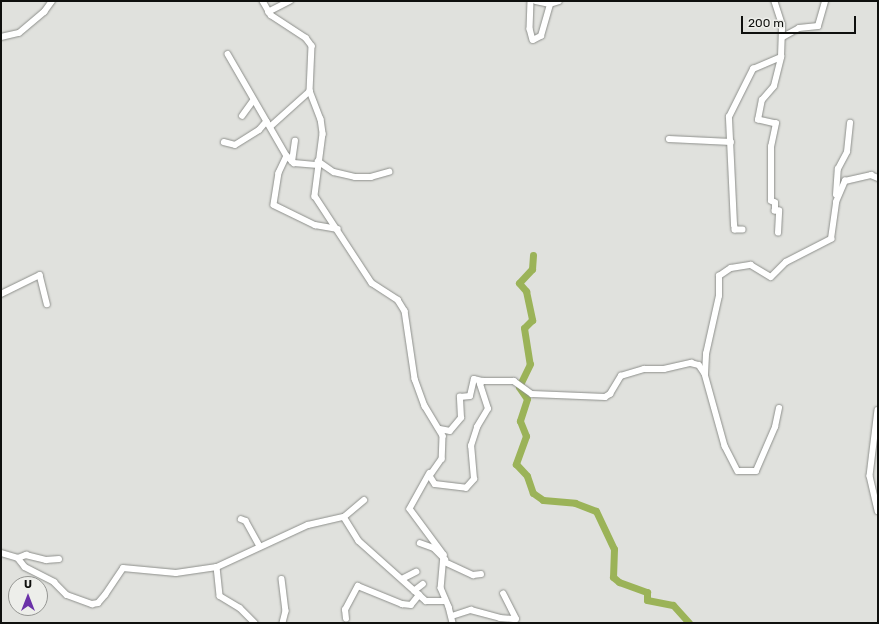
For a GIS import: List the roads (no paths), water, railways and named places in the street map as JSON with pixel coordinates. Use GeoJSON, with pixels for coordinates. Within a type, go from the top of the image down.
{"type":"FeatureCollection","features":[{"type":"Feature","properties":{"kind":"street"},"geometry":{"type":"LineString","coordinates":[[1,37],[19,32],[44,12],[52,1]]}},
{"type":"Feature","properties":{"kind":"street"},"geometry":{"type":"LineString","coordinates":[[263,1],[268,12],[310,41],[310,91],[322,125],[323,149],[318,163],[315,196],[338,229],[372,284],[398,300],[406,311],[415,378],[425,406],[440,429],[444,450],[442,459],[430,473],[410,509],[442,551],[445,561],[440,583],[445,601],[452,616],[453,623]]}},
{"type":"Feature","properties":{"kind":"street"},"geometry":{"type":"LineString","coordinates":[[268,12],[290,1]]}},
{"type":"Feature","properties":{"kind":"street"},"geometry":{"type":"LineString","coordinates":[[531,1],[530,29],[533,40],[541,36],[550,4]]}},
{"type":"Feature","properties":{"kind":"street"},"geometry":{"type":"LineString","coordinates":[[536,1],[550,4],[558,1]]}},
{"type":"Feature","properties":{"kind":"street"},"geometry":{"type":"LineString","coordinates":[[774,1],[782,37],[781,57],[774,86],[762,100],[758,120],[776,124],[772,147],[771,200],[775,203],[775,211],[779,211],[778,233]]}},
{"type":"Feature","properties":{"kind":"street"},"geometry":{"type":"LineString","coordinates":[[782,37],[799,28],[818,26],[825,1]]}},
{"type":"Feature","properties":{"kind":"street"},"geometry":{"type":"LineString","coordinates":[[228,54],[253,101],[266,122],[271,126],[286,156],[292,162],[318,163],[328,169],[355,177],[371,177],[389,172]]}},
{"type":"Feature","properties":{"kind":"street"},"geometry":{"type":"LineString","coordinates":[[743,230],[736,230],[734,225],[730,114],[752,71],[781,57]]}},
{"type":"Feature","properties":{"kind":"street"},"geometry":{"type":"LineString","coordinates":[[271,126],[310,91]]}},
{"type":"Feature","properties":{"kind":"street"},"geometry":{"type":"LineString","coordinates":[[242,116],[253,101]]}},
{"type":"Feature","properties":{"kind":"street"},"geometry":{"type":"LineString","coordinates":[[224,142],[235,145],[259,130],[266,122]]}},
{"type":"Feature","properties":{"kind":"street"},"geometry":{"type":"LineString","coordinates":[[779,408],[775,427],[756,471],[738,471],[725,446],[706,374],[706,354],[719,296],[719,276],[731,268],[751,265],[771,277],[786,262],[831,239],[836,202],[838,169],[847,152],[850,122]]}},
{"type":"Feature","properties":{"kind":"street"},"geometry":{"type":"LineString","coordinates":[[669,140],[731,142]]}},
{"type":"Feature","properties":{"kind":"street"},"geometry":{"type":"LineString","coordinates":[[292,162],[295,142]]}},
{"type":"Feature","properties":{"kind":"street"},"geometry":{"type":"LineString","coordinates":[[286,156],[279,173],[274,206],[316,224],[338,229]]}},
{"type":"Feature","properties":{"kind":"street"},"geometry":{"type":"LineString","coordinates":[[836,202],[840,188],[850,178],[871,174],[878,178]]}},
{"type":"Feature","properties":{"kind":"street"},"geometry":{"type":"LineString","coordinates":[[1,294],[40,275],[47,304]]}},
{"type":"Feature","properties":{"kind":"street"},"geometry":{"type":"LineString","coordinates":[[440,429],[450,432],[461,418],[460,397],[470,396],[474,380],[520,385],[532,394],[605,397],[610,394],[621,376],[644,369],[664,369],[691,363],[699,365],[706,374]]}},
{"type":"Feature","properties":{"kind":"street"},"geometry":{"type":"LineString","coordinates":[[430,473],[435,484],[466,488],[474,479],[471,446],[477,427],[488,409],[480,384],[483,381]]}},
{"type":"Feature","properties":{"kind":"street"},"geometry":{"type":"LineString","coordinates":[[878,410],[870,476],[878,512]]}},
{"type":"Feature","properties":{"kind":"street"},"geometry":{"type":"LineString","coordinates":[[1,553],[18,558],[25,567],[54,582],[67,595],[92,604],[98,603],[105,595],[123,568],[176,573],[217,567],[308,525],[344,517],[364,500]]}},
{"type":"Feature","properties":{"kind":"street"},"geometry":{"type":"LineString","coordinates":[[344,517],[359,541],[419,596],[429,602],[445,601]]}},
{"type":"Feature","properties":{"kind":"street"},"geometry":{"type":"LineString","coordinates":[[241,518],[246,521],[260,546]]}},
{"type":"Feature","properties":{"kind":"street"},"geometry":{"type":"LineString","coordinates":[[420,543],[434,548],[445,561],[473,575],[481,574]]}},
{"type":"Feature","properties":{"kind":"street"},"geometry":{"type":"LineString","coordinates":[[18,558],[26,555],[46,560],[59,559]]}},
{"type":"Feature","properties":{"kind":"street"},"geometry":{"type":"LineString","coordinates":[[217,567],[220,596],[240,608],[255,623]]}},
{"type":"Feature","properties":{"kind":"street"},"geometry":{"type":"LineString","coordinates":[[402,579],[416,572]]}},
{"type":"Feature","properties":{"kind":"street"},"geometry":{"type":"LineString","coordinates":[[282,579],[286,610],[282,623]]}},
{"type":"Feature","properties":{"kind":"street"},"geometry":{"type":"LineString","coordinates":[[414,590],[422,584]]}},
{"type":"Feature","properties":{"kind":"street"},"geometry":{"type":"LineString","coordinates":[[346,619],[345,610],[358,586],[402,604],[411,605],[419,596]]}},
{"type":"Feature","properties":{"kind":"street"},"geometry":{"type":"LineString","coordinates":[[452,616],[471,610],[505,619],[516,619],[503,594]]}},
{"type":"Feature","properties":{"kind":"waterway"},"geometry":{"type":"LineString","coordinates":[[533,255],[532,269],[519,283],[526,291],[532,320],[524,328],[530,364],[519,387],[527,399],[520,421],[526,436],[516,464],[527,476],[533,493],[543,500],[575,503],[596,511],[614,549],[613,577],[619,582],[647,592],[647,600],[673,605],[689,623]]}}]}
